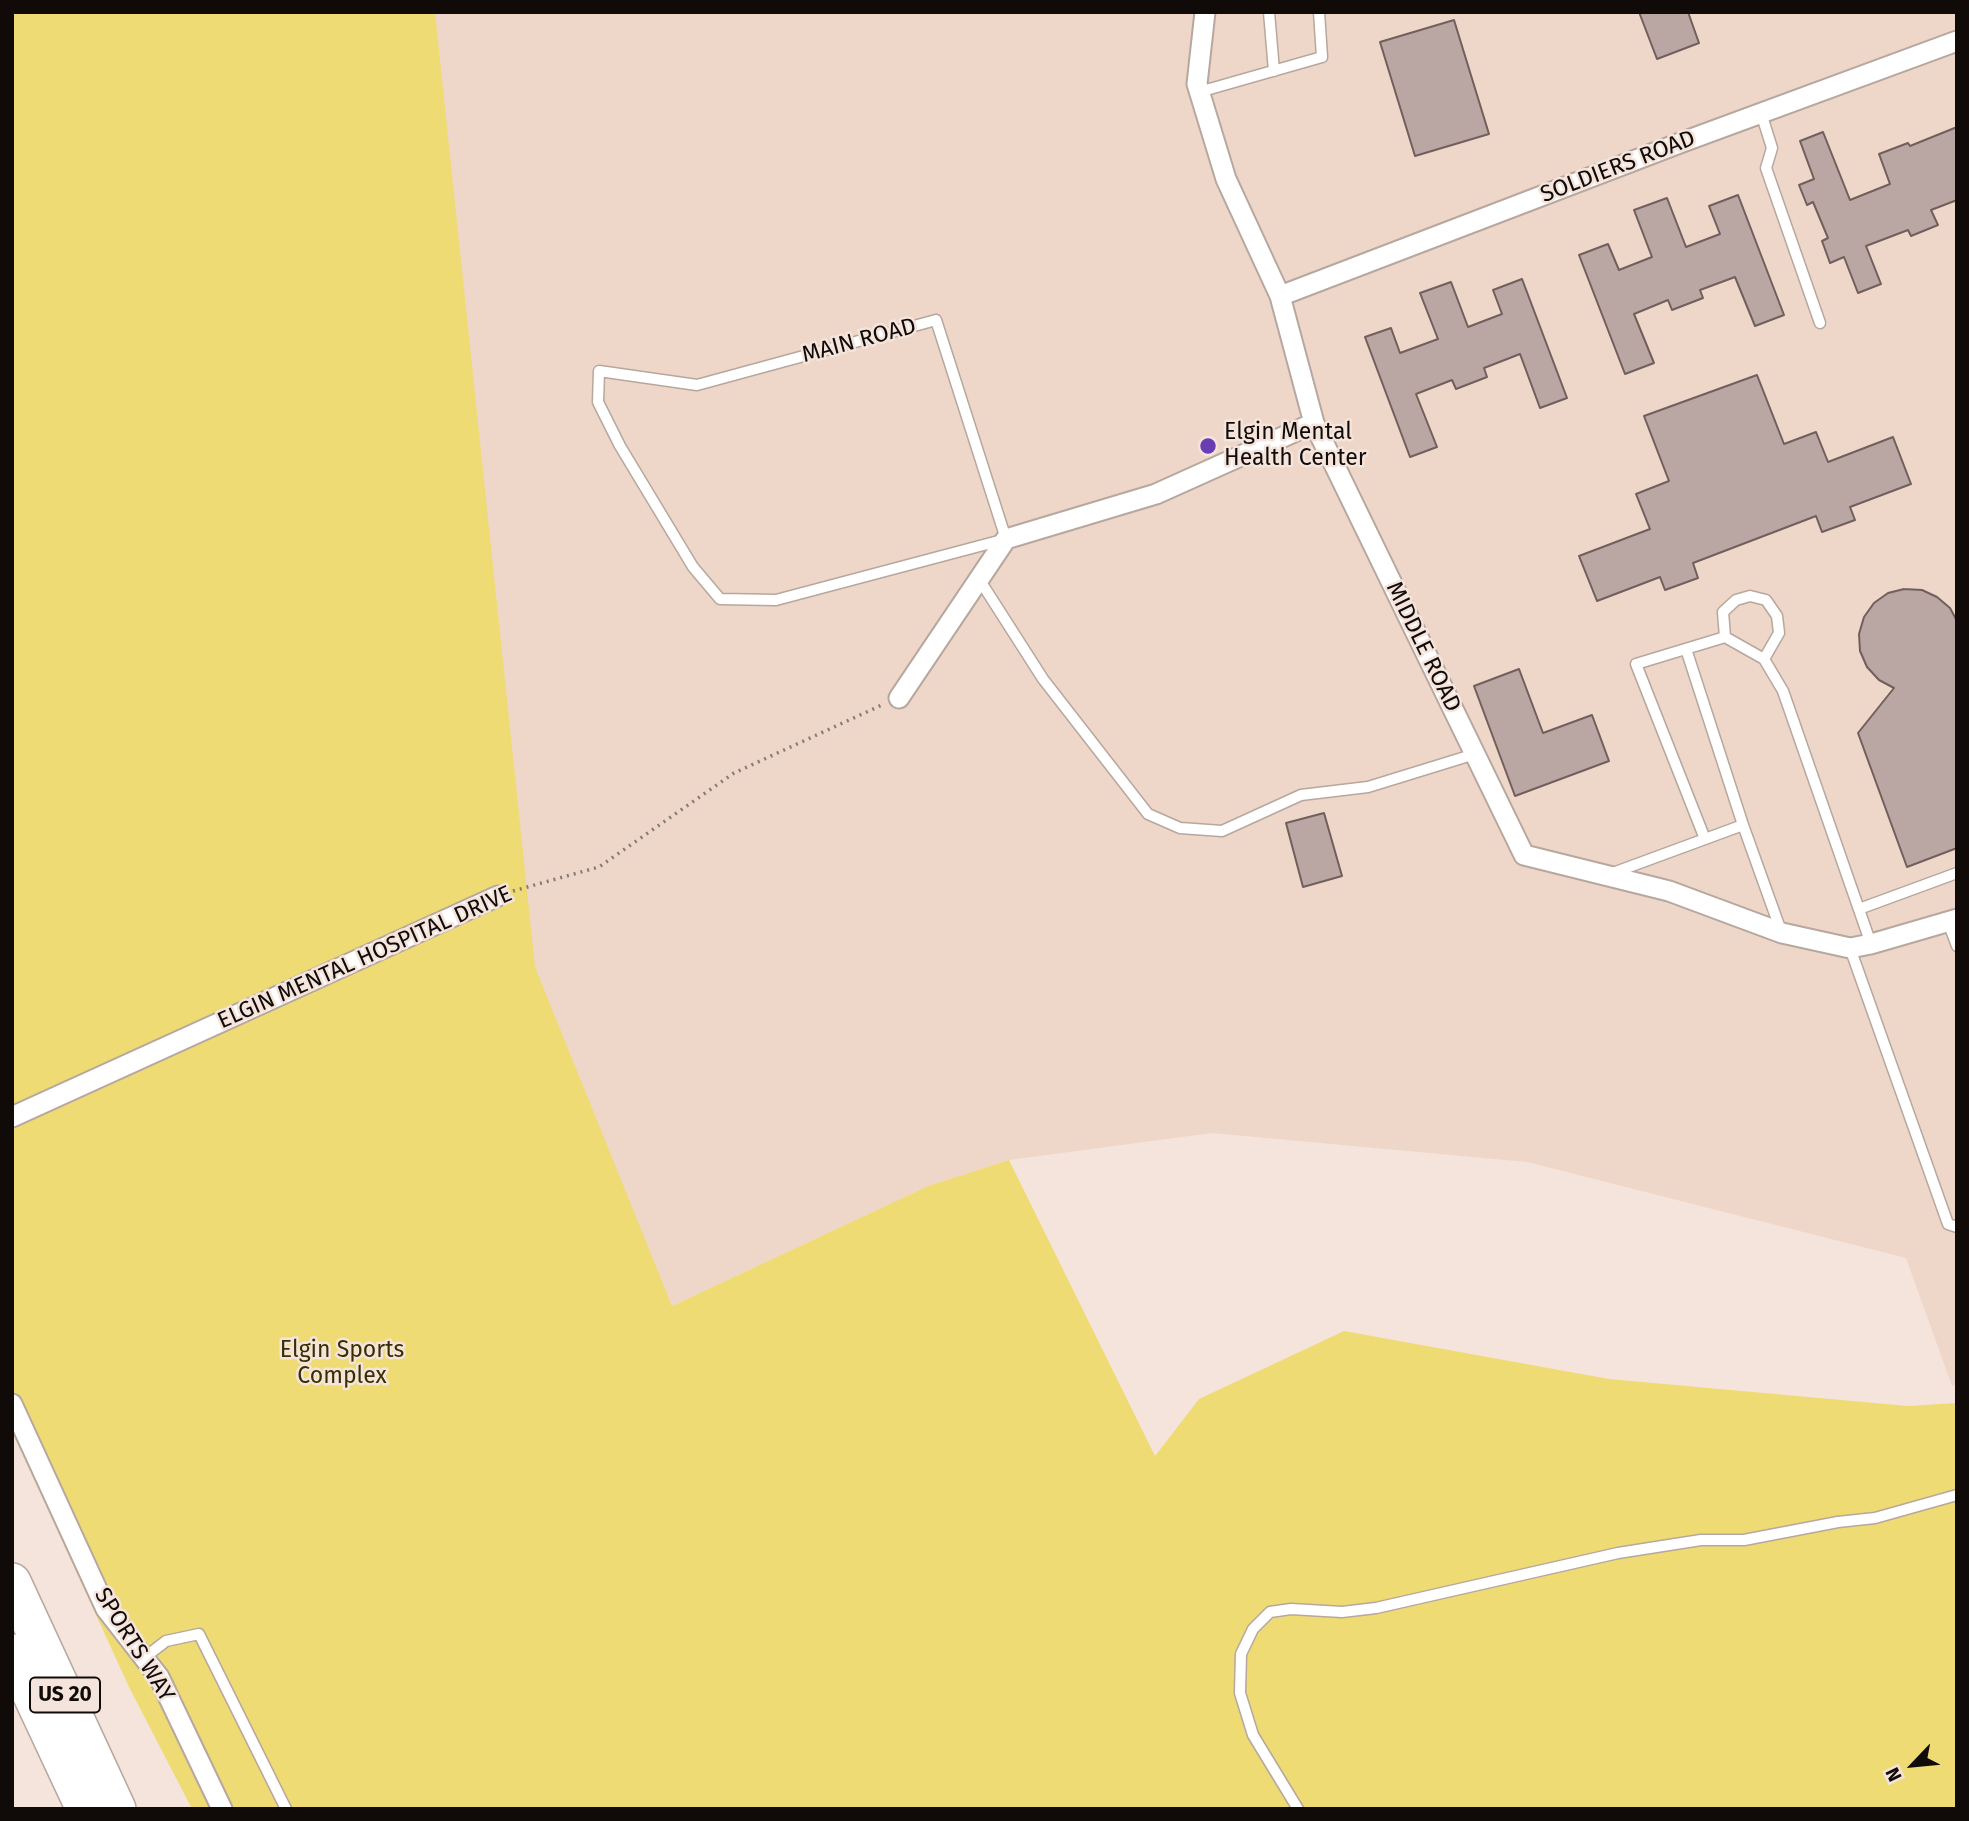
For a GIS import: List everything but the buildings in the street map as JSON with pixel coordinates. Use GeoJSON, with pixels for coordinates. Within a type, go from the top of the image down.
{"type":"FeatureCollection","features":[{"type":"Feature","properties":{"kind":"highway","name":"US 20"},"geometry":{"type":"LineString","coordinates":[[12,1582],[117,1809]]}},
{"type":"Feature","properties":{"kind":"highway","name":"US 20"},"geometry":{"type":"LineString","coordinates":[[12,1653],[85,1809]]}},
{"type":"Feature","properties":{"kind":"street","name":"MIDDLE ROAD"},"geometry":{"type":"LineString","coordinates":[[1205,12],[1197,84],[1199,92],[1226,179],[1280,296],[1314,423],[1524,855],[1669,891],[1782,933],[1850,948],[1952,920]]}},
{"type":"Feature","properties":{"kind":"street","name":"SOLDIERS ROAD"},"geometry":{"type":"LineString","coordinates":[[1280,296],[1957,41]]}},
{"type":"Feature","properties":{"kind":"street"},"geometry":{"type":"LineString","coordinates":[[899,698],[1006,539],[1156,494],[1314,423]]}},
{"type":"Feature","properties":{"kind":"street","name":"ELGIN MENTAL HOSPITAL DRIVE"},"geometry":{"type":"LineString","coordinates":[[12,1117],[498,895]]}},
{"type":"Feature","properties":{"kind":"street","name":"SPORTS WAY"},"geometry":{"type":"LineString","coordinates":[[12,1404],[106,1609],[159,1677],[222,1809]]}},
{"type":"Feature","properties":{"kind":"lane"},"geometry":{"type":"LineString","coordinates":[[1269,12],[1274,71]]}},
{"type":"Feature","properties":{"kind":"lane"},"geometry":{"type":"LineString","coordinates":[[1199,92],[1322,57],[1320,12]]}},
{"type":"Feature","properties":{"kind":"lane"},"geometry":{"type":"LineString","coordinates":[[1761,113],[1772,148],[1766,168],[1820,323]]}},
{"type":"Feature","properties":{"kind":"lane","name":"MAIN ROAD"},"geometry":{"type":"LineString","coordinates":[[936,320],[1006,539],[776,600],[720,599],[693,567],[620,446],[598,402],[599,371],[696,385],[936,320]]}},
{"type":"Feature","properties":{"kind":"lane"},"geometry":{"type":"LineString","coordinates":[[979,579],[1043,679],[1148,814],[1180,828],[1222,831],[1301,795],[1368,787],[1475,754]]}},
{"type":"Feature","properties":{"kind":"lane"},"geometry":{"type":"LineString","coordinates":[[1725,637],[1723,612],[1737,600],[1750,596],[1766,600],[1777,616],[1780,634],[1764,659]]}},
{"type":"Feature","properties":{"kind":"lane"},"geometry":{"type":"LineString","coordinates":[[1705,839],[1636,664],[1725,637],[1764,659],[1783,691],[1871,944]]}},
{"type":"Feature","properties":{"kind":"lane"},"geometry":{"type":"LineString","coordinates":[[1686,649],[1743,825],[1782,933]]}},
{"type":"Feature","properties":{"kind":"lane"},"geometry":{"type":"LineString","coordinates":[[1606,875],[1743,825]]}},
{"type":"Feature","properties":{"kind":"lane"},"geometry":{"type":"LineString","coordinates":[[1859,909],[1957,873]]}},
{"type":"Feature","properties":{"kind":"lane"},"geometry":{"type":"LineString","coordinates":[[1952,920],[1957,946]]}},
{"type":"Feature","properties":{"kind":"lane"},"geometry":{"type":"LineString","coordinates":[[1850,948],[1948,1224],[1957,1227]]}},
{"type":"Feature","properties":{"kind":"lane"},"geometry":{"type":"LineString","coordinates":[[1298,1809],[1253,1735],[1240,1693],[1241,1654],[1254,1629],[1270,1612],[1291,1609],[1342,1612],[1376,1608],[1618,1553],[1701,1540],[1744,1540],[1838,1522],[1875,1518],[1957,1495]]}},
{"type":"Feature","properties":{"kind":"lane"},"geometry":{"type":"LineString","coordinates":[[144,1658],[166,1641],[199,1634],[286,1809]]}},
{"type":"Feature","properties":{"kind":"path","name":"ELGIN MENTAL HOSPITAL DRIVE"},"geometry":{"type":"LineString","coordinates":[[498,895],[598,867],[734,773],[899,698]]}},
{"type":"Feature","properties":{"kind":"shaded area","name":"Elgin Mental Health Center"},"geometry":{"type":"Polygon","coordinates":[[[422,12],[1957,12],[1957,1384],[1952,1386],[1906,1258],[1527,1162],[1212,1133],[1009,1160],[928,1186],[672,1306],[498,896],[422,12]]]}},
{"type":"Feature","properties":{"kind":"green space","name":"Elgin Sports Complex"},"geometry":{"type":"Polygon","coordinates":[[[12,12],[435,12],[535,967],[672,1306],[928,1186],[1009,1160],[1155,1456],[1199,1399],[1344,1331],[1609,1379],[1908,1406],[1957,1403],[1957,1809],[192,1809],[129,1687],[12,1431],[12,12]]]}},
{"type":"Feature","properties":{"kind":"place","name":"Elgin Mental Health Center"},"geometry":{"type":"Point","coordinates":[1208,446]}}]}
